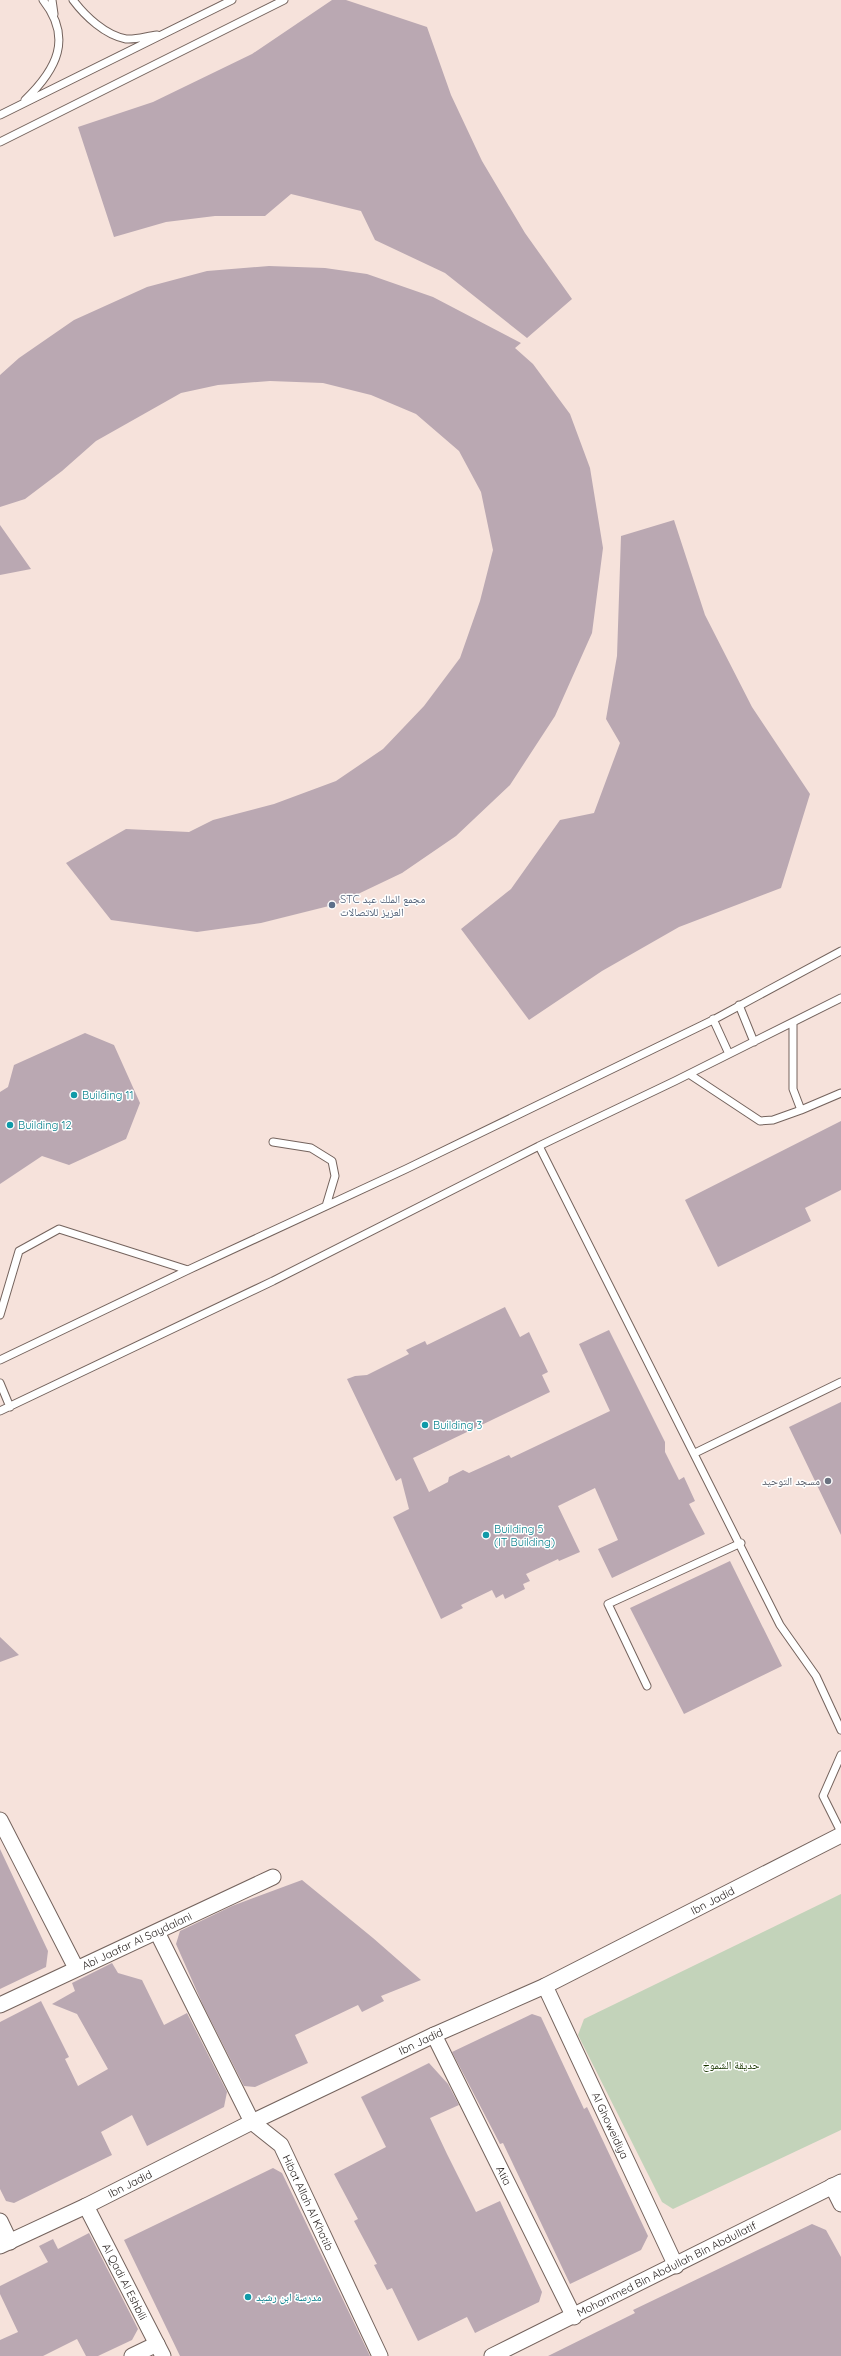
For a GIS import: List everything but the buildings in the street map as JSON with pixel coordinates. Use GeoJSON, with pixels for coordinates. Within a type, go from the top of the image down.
{"type":"FeatureCollection","features":[{"type":"Feature","properties":{"kind":"street"},"geometry":{"type":"LineString","coordinates":[[0,1820],[76,1968]]}},
{"type":"Feature","properties":{"kind":"street","name":"Ibn Jadid"},"geometry":{"type":"LineString","coordinates":[[5,2244],[86,2206],[252,2122],[434,2035],[545,1986],[841,1833]]}},
{"type":"Feature","properties":{"kind":"street","name":"Abi Jaafar Al Saydalani"},"geometry":{"type":"LineString","coordinates":[[0,2005],[76,1968],[273,1877]]}},
{"type":"Feature","properties":{"kind":"street","name":"Hibat Allah Al Khatib"},"geometry":{"type":"LineString","coordinates":[[156,1932],[252,2122],[281,2145],[380,2356]]}},
{"type":"Feature","properties":{"kind":"street","name":"Al Ghoweidiya"},"geometry":{"type":"LineString","coordinates":[[545,1986],[676,2266]]}},
{"type":"Feature","properties":{"kind":"street","name":"Atia"},"geometry":{"type":"LineString","coordinates":[[434,2035],[574,2317]]}},
{"type":"Feature","properties":{"kind":"street"},"geometry":{"type":"LineString","coordinates":[[836,2184],[841,2204]]}},
{"type":"Feature","properties":{"kind":"street","name":"Mohammed Bin Abdullah Bin Abdullatif"},"geometry":{"type":"LineString","coordinates":[[492,2356],[676,2266],[836,2184]]}},
{"type":"Feature","properties":{"kind":"street","name":"Al Qadi Al Eshbili"},"geometry":{"type":"LineString","coordinates":[[86,2206],[160,2350]]}},
{"type":"Feature","properties":{"kind":"street"},"geometry":{"type":"LineString","coordinates":[[0,2221],[5,2244]]}},
{"type":"Feature","properties":{"kind":"street"},"geometry":{"type":"LineString","coordinates":[[132,2356],[160,2350]]}},
{"type":"Feature","properties":{"kind":"lane"},"geometry":{"type":"LineString","coordinates":[[43,0],[54,14]]}},
{"type":"Feature","properties":{"kind":"lane"},"geometry":{"type":"LineString","coordinates":[[18,106],[40,85],[56,56],[60,34],[54,14],[52,0]]}},
{"type":"Feature","properties":{"kind":"lane"},"geometry":{"type":"LineString","coordinates":[[74,0],[83,12],[96,23],[110,32],[126,38],[165,33]]}},
{"type":"Feature","properties":{"kind":"lane"},"geometry":{"type":"LineString","coordinates":[[0,115],[232,0]]}},
{"type":"Feature","properties":{"kind":"lane"},"geometry":{"type":"LineString","coordinates":[[0,142],[284,0]]}},
{"type":"Feature","properties":{"kind":"lane"},"geometry":{"type":"LineString","coordinates":[[0,1360],[714,1020],[739,1005],[841,951]]}},
{"type":"Feature","properties":{"kind":"lane"},"geometry":{"type":"LineString","coordinates":[[0,1411],[273,1281],[539,1146],[690,1074],[841,998]]}},
{"type":"Feature","properties":{"kind":"lane"},"geometry":{"type":"LineString","coordinates":[[739,1005],[754,1042]]}},
{"type":"Feature","properties":{"kind":"lane"},"geometry":{"type":"LineString","coordinates":[[714,1020],[729,1054]]}},
{"type":"Feature","properties":{"kind":"lane"},"geometry":{"type":"LineString","coordinates":[[793,1023],[793,1088],[801,1110]]}},
{"type":"Feature","properties":{"kind":"lane"},"geometry":{"type":"LineString","coordinates":[[690,1074],[760,1121],[773,1120],[841,1093]]}},
{"type":"Feature","properties":{"kind":"lane"},"geometry":{"type":"LineString","coordinates":[[273,1142],[311,1148],[332,1161],[335,1176],[326,1206]]}},
{"type":"Feature","properties":{"kind":"lane"},"geometry":{"type":"LineString","coordinates":[[539,1146],[736,1537],[741,1544],[780,1625],[816,1676],[841,1730]]}},
{"type":"Feature","properties":{"kind":"lane"},"geometry":{"type":"LineString","coordinates":[[0,1316],[18,1251],[59,1229],[188,1270]]}},
{"type":"Feature","properties":{"kind":"lane"},"geometry":{"type":"LineString","coordinates":[[695,1453],[841,1382]]}},
{"type":"Feature","properties":{"kind":"lane"},"geometry":{"type":"LineString","coordinates":[[0,1383],[10,1407]]}},
{"type":"Feature","properties":{"kind":"lane"},"geometry":{"type":"LineString","coordinates":[[646,1686],[608,1604],[741,1544]]}},
{"type":"Feature","properties":{"kind":"lane"},"geometry":{"type":"LineString","coordinates":[[841,1755],[823,1796],[841,1833]]}},
{"type":"Feature","properties":{"kind":"green space","name":"حديقة الشموخ"},"geometry":{"type":"Polygon","coordinates":[[[841,1894],[841,2130],[673,2209],[662,2202],[578,2035],[584,2019],[841,1894]]]}},
{"type":"Feature","properties":{"kind":"place","name":"STC مجمع الملك عبد العزيز للاتصالات"},"geometry":{"type":"Point","coordinates":[332,905]}},
{"type":"Feature","properties":{"kind":"place","name":"Building 11"},"geometry":{"type":"Point","coordinates":[74,1095]}},
{"type":"Feature","properties":{"kind":"place","name":"Building 12"},"geometry":{"type":"Point","coordinates":[10,1125]}},
{"type":"Feature","properties":{"kind":"place","name":"Building 3"},"geometry":{"type":"Point","coordinates":[425,1425]}},
{"type":"Feature","properties":{"kind":"place","name":"مسجد التوحيد"},"geometry":{"type":"Point","coordinates":[828,1481]}},
{"type":"Feature","properties":{"kind":"place","name":"Building 5 (IT Building)"},"geometry":{"type":"Point","coordinates":[486,1535]}},
{"type":"Feature","properties":{"kind":"place","name":"مدرسة ابن رشيد"},"geometry":{"type":"Point","coordinates":[248,2297]}}]}
